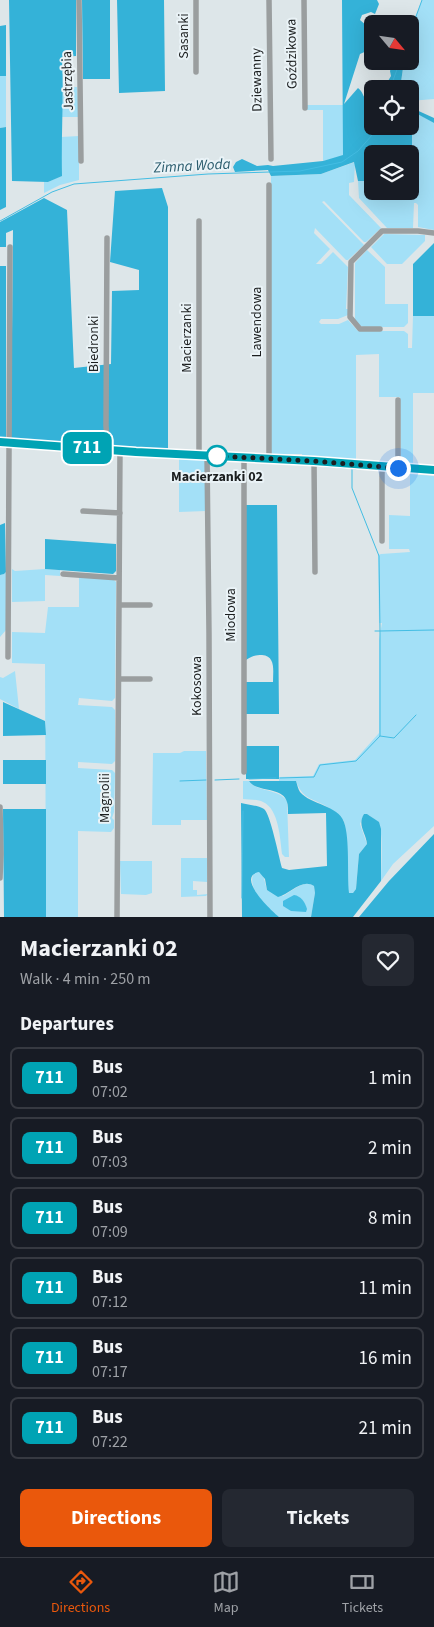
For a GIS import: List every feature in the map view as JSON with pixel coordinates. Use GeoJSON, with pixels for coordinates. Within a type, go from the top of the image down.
{"type":"FeatureCollection","features":[{"type":"Feature","properties":{"kind":"street","name":"Jastrzębia"},"geometry":{"type":"LineString","coordinates":[[79,0],[81,161]]}},
{"type":"Feature","properties":{"kind":"street","name":"Sasanki"},"geometry":{"type":"LineString","coordinates":[[196,0],[196,72]]}},
{"type":"Feature","properties":{"kind":"street","name":"Dziewanny"},"geometry":{"type":"LineString","coordinates":[[268,0],[271,159]]}},
{"type":"Feature","properties":{"kind":"street","name":"Goździkowa"},"geometry":{"type":"LineString","coordinates":[[304,0],[305,108]]}},
{"type":"Feature","properties":{"kind":"street","name":"Lawendowa"},"geometry":{"type":"LineString","coordinates":[[269,185],[269,458]]}},
{"type":"Feature","properties":{"kind":"street","name":"Macierzanki"},"geometry":{"type":"LineString","coordinates":[[199,221],[199,455]]}},
{"type":"Feature","properties":{"kind":"street"},"geometry":{"type":"LineString","coordinates":[[380,329],[360,329],[350,317],[351,262],[382,231],[418,230],[434,233]]}},
{"type":"Feature","properties":{"kind":"street","name":"Biedronki"},"geometry":{"type":"LineString","coordinates":[[107,238],[106,426],[108,450]]}},
{"type":"Feature","properties":{"kind":"street"},"geometry":{"type":"LineString","coordinates":[[8,657],[10,247]]}},
{"type":"Feature","properties":{"kind":"street"},"geometry":{"type":"LineString","coordinates":[[398,400],[398,468]]}},
{"type":"Feature","properties":{"kind":"street"},"geometry":{"type":"LineString","coordinates":[[0,442],[434,470]]}},
{"type":"Feature","properties":{"kind":"street","name":"Magnolii"},"geometry":{"type":"LineString","coordinates":[[117,917],[120,451]]}},
{"type":"Feature","properties":{"kind":"street","name":"Kokosowa"},"geometry":{"type":"LineString","coordinates":[[207,455],[210,917]]}},
{"type":"Feature","properties":{"kind":"street","name":"Miodowa"},"geometry":{"type":"LineString","coordinates":[[244,458],[244,772]]}},
{"type":"Feature","properties":{"kind":"street"},"geometry":{"type":"LineString","coordinates":[[314,461],[315,572]]}},
{"type":"Feature","properties":{"kind":"street"},"geometry":{"type":"LineString","coordinates":[[382,467],[382,541]]}},
{"type":"Feature","properties":{"kind":"street"},"geometry":{"type":"LineString","coordinates":[[83,510],[120,513]]}},
{"type":"Feature","properties":{"kind":"street"},"geometry":{"type":"LineString","coordinates":[[63,574],[119,578]]}},
{"type":"Feature","properties":{"kind":"street"},"geometry":{"type":"LineString","coordinates":[[119,605],[150,605]]}},
{"type":"Feature","properties":{"kind":"street"},"geometry":{"type":"LineString","coordinates":[[118,679],[150,679]]}},
{"type":"Feature","properties":{"kind":"street"},"geometry":{"type":"LineString","coordinates":[[0,807],[0,878]]}},
{"type":"Feature","properties":{"kind":"shaded area"},"geometry":{"type":"Polygon","coordinates":[[[9,0],[76,0],[76,56],[62,57],[62,176],[48,182],[12,181],[9,0]]]}},
{"type":"Feature","properties":{"kind":"shaded area"},"geometry":{"type":"Polygon","coordinates":[[[82,0],[110,0],[110,79],[83,79],[82,0]]]}},
{"type":"Feature","properties":{"kind":"shaded area"},"geometry":{"type":"Polygon","coordinates":[[[117,0],[164,0],[165,91],[119,93],[117,0]]]}},
{"type":"Feature","properties":{"kind":"shaded area"},"geometry":{"type":"Polygon","coordinates":[[[342,0],[377,0],[379,4],[375,14],[371,12],[362,15],[360,20],[364,23],[364,52],[360,54],[344,104],[358,88],[364,96],[364,135],[412,135],[412,145],[364,145],[364,181],[358,181],[354,162],[321,174],[271,176],[268,170],[235,172],[233,167],[236,162],[242,159],[257,166],[273,166],[323,161],[343,155],[342,0]]]}},
{"type":"Feature","properties":{"kind":"shaded area"},"geometry":{"type":"Polygon","coordinates":[[[422,0],[434,0],[434,99],[419,100],[419,80],[401,80],[403,70],[419,70],[419,15],[416,15],[422,0]]]}},
{"type":"Feature","properties":{"kind":"shaded area"},"geometry":{"type":"Polygon","coordinates":[[[6,25],[6,76],[0,76],[0,26],[6,25]]]}},
{"type":"Feature","properties":{"kind":"shaded area"},"geometry":{"type":"Polygon","coordinates":[[[403,70],[401,80],[389,80],[391,76],[390,71],[403,70]]]}},
{"type":"Feature","properties":{"kind":"shaded area"},"geometry":{"type":"Polygon","coordinates":[[[0,76],[6,76],[6,127],[0,128],[0,76]]]}},
{"type":"Feature","properties":{"kind":"shaded area"},"geometry":{"type":"Polygon","coordinates":[[[64,87],[77,87],[79,117],[61,117],[64,87]]]}},
{"type":"Feature","properties":{"kind":"shaded area"},"geometry":{"type":"Polygon","coordinates":[[[307,105],[343,105],[343,156],[323,161],[323,110],[307,110],[307,105]]]}},
{"type":"Feature","properties":{"kind":"shaded area"},"geometry":{"type":"Polygon","coordinates":[[[419,111],[434,118],[434,123],[419,115],[419,111]]]}},
{"type":"Feature","properties":{"kind":"shaded area"},"geometry":{"type":"Polygon","coordinates":[[[419,114],[434,123],[434,230],[418,227],[418,205],[416,203],[414,203],[413,228],[387,228],[359,198],[358,181],[364,181],[364,200],[419,200],[419,145],[412,145],[412,135],[419,135],[419,114]]]}},
{"type":"Feature","properties":{"kind":"shaded area"},"geometry":{"type":"Polygon","coordinates":[[[6,127],[6,207],[0,210],[0,128],[6,127]]]}},
{"type":"Feature","properties":{"kind":"shaded area"},"geometry":{"type":"Polygon","coordinates":[[[79,136],[79,180],[60,185],[44,193],[44,181],[48,182],[61,176],[61,137],[79,136]]]}},
{"type":"Feature","properties":{"kind":"shaded area"},"geometry":{"type":"Polygon","coordinates":[[[355,162],[354,182],[349,183],[349,195],[381,228],[364,242],[324,201],[322,202],[364,245],[346,260],[315,228],[314,233],[330,249],[316,264],[321,264],[333,252],[348,267],[346,309],[348,309],[348,315],[338,319],[321,319],[319,322],[321,324],[339,324],[348,320],[358,331],[404,331],[408,334],[408,348],[412,348],[413,316],[434,316],[434,393],[413,393],[413,464],[401,463],[400,397],[379,397],[379,354],[356,355],[356,461],[302,457],[302,454],[271,454],[271,176],[321,174],[355,162]]]}},
{"type":"Feature","properties":{"kind":"shaded area"},"geometry":{"type":"Polygon","coordinates":[[[162,188],[168,207],[168,449],[11,439],[13,230],[6,233],[6,247],[0,247],[0,222],[44,198],[67,210],[74,368],[111,364],[112,291],[139,290],[139,270],[110,262],[115,191],[162,188]]]}},
{"type":"Feature","properties":{"kind":"shaded area"},"geometry":{"type":"Polygon","coordinates":[[[384,234],[425,235],[425,241],[402,264],[387,264],[371,247],[384,234]]]}},
{"type":"Feature","properties":{"kind":"shaded area"},"geometry":{"type":"Polygon","coordinates":[[[434,243],[434,316],[413,316],[413,264],[434,243]]]}},
{"type":"Feature","properties":{"kind":"shaded area"},"geometry":{"type":"Polygon","coordinates":[[[367,250],[385,267],[385,304],[408,304],[408,323],[404,327],[364,327],[358,325],[355,320],[355,263],[367,250]]]}},
{"type":"Feature","properties":{"kind":"shaded area"},"geometry":{"type":"Polygon","coordinates":[[[0,266],[6,266],[6,438],[0,438],[0,266]]]}},
{"type":"Feature","properties":{"kind":"shaded area"},"geometry":{"type":"Polygon","coordinates":[[[179,458],[201,458],[205,462],[206,511],[179,512],[179,458]]]}},
{"type":"Feature","properties":{"kind":"shaded area"},"geometry":{"type":"Polygon","coordinates":[[[410,474],[434,476],[434,826],[393,864],[381,881],[382,846],[380,829],[374,819],[364,814],[360,824],[367,844],[359,854],[356,889],[353,893],[348,893],[347,842],[344,821],[329,808],[306,796],[296,781],[279,781],[279,777],[313,776],[319,764],[355,760],[379,733],[379,640],[382,623],[379,623],[378,555],[410,552],[409,549],[389,549],[389,515],[410,516],[410,474]]]}},
{"type":"Feature","properties":{"kind":"shaded area"},"geometry":{"type":"Polygon","coordinates":[[[246,505],[277,505],[279,714],[246,714],[246,682],[273,682],[273,665],[270,658],[262,655],[246,660],[246,505]]]}},
{"type":"Feature","properties":{"kind":"shaded area"},"geometry":{"type":"Polygon","coordinates":[[[5,523],[6,572],[0,575],[0,525],[5,523]]]}},
{"type":"Feature","properties":{"kind":"shaded area"},"geometry":{"type":"Polygon","coordinates":[[[45,539],[116,544],[116,571],[113,574],[45,569],[45,539]]]}},
{"type":"Feature","properties":{"kind":"shaded area"},"geometry":{"type":"Polygon","coordinates":[[[12,569],[15,571],[60,570],[60,576],[45,575],[45,601],[12,602],[12,569]]]}},
{"type":"Feature","properties":{"kind":"shaded area"},"geometry":{"type":"Polygon","coordinates":[[[6,572],[6,630],[0,637],[0,575],[6,572]]]}},
{"type":"Feature","properties":{"kind":"shaded area"},"geometry":{"type":"Polygon","coordinates":[[[79,577],[113,579],[116,582],[115,698],[112,701],[79,698],[78,705],[112,707],[115,710],[115,761],[112,764],[78,762],[78,768],[112,770],[115,773],[114,812],[112,818],[114,820],[114,828],[111,832],[78,831],[78,917],[46,917],[45,664],[12,663],[12,632],[45,633],[48,607],[79,607],[79,577]]]}},
{"type":"Feature","properties":{"kind":"shaded area"},"geometry":{"type":"Polygon","coordinates":[[[15,671],[19,709],[0,699],[0,677],[3,678],[15,671]]]}},
{"type":"Feature","properties":{"kind":"shaded area"},"geometry":{"type":"Polygon","coordinates":[[[3,702],[45,721],[46,735],[3,736],[3,702]]]}},
{"type":"Feature","properties":{"kind":"shaded area"},"geometry":{"type":"Polygon","coordinates":[[[246,746],[279,746],[279,779],[246,779],[246,746]]]}},
{"type":"Feature","properties":{"kind":"shaded area"},"geometry":{"type":"Polygon","coordinates":[[[184,751],[206,751],[207,820],[181,820],[181,825],[152,825],[153,753],[180,753],[184,751]]]}},
{"type":"Feature","properties":{"kind":"shaded area"},"geometry":{"type":"Polygon","coordinates":[[[3,760],[46,760],[46,784],[3,784],[3,760]]]}},
{"type":"Feature","properties":{"kind":"shaded area"},"geometry":{"type":"Polygon","coordinates":[[[243,781],[249,781],[257,787],[279,794],[287,801],[289,857],[285,857],[282,854],[278,825],[272,811],[261,801],[243,799],[243,781]]]}},
{"type":"Feature","properties":{"kind":"shaded area"},"geometry":{"type":"Polygon","coordinates":[[[249,781],[296,781],[299,791],[305,796],[330,808],[341,816],[347,838],[349,893],[353,893],[356,889],[359,854],[367,844],[361,822],[362,818],[364,814],[367,814],[379,822],[381,829],[381,881],[353,917],[311,917],[315,893],[314,886],[309,884],[300,885],[278,897],[267,890],[265,879],[259,872],[253,875],[251,880],[253,887],[263,901],[279,917],[242,917],[241,803],[264,809],[266,812],[272,827],[282,868],[289,870],[327,866],[326,813],[288,814],[285,797],[275,791],[253,785],[249,781]]]}},
{"type":"Feature","properties":{"kind":"shaded area"},"geometry":{"type":"Polygon","coordinates":[[[3,809],[46,809],[46,917],[4,917],[3,809]]]}},
{"type":"Feature","properties":{"kind":"shaded area"},"geometry":{"type":"Polygon","coordinates":[[[434,834],[434,917],[359,917],[389,881],[434,834]]]}},
{"type":"Feature","properties":{"kind":"shaded area"},"geometry":{"type":"Polygon","coordinates":[[[181,858],[207,858],[207,882],[193,881],[193,890],[197,890],[197,895],[208,894],[206,896],[181,897],[181,858]]]}},
{"type":"Feature","properties":{"kind":"shaded area"},"geometry":{"type":"Polygon","coordinates":[[[120,861],[152,861],[152,893],[146,895],[121,894],[120,861]]]}},
{"type":"Feature","properties":{"kind":"shaded area"},"geometry":{"type":"Polygon","coordinates":[[[255,872],[263,875],[267,890],[283,896],[298,886],[310,884],[314,886],[315,893],[311,917],[279,917],[269,910],[258,897],[252,883],[252,877],[255,872]]]}},
{"type":"Feature","properties":{"kind":"shaded area"},"geometry":{"type":"Polygon","coordinates":[[[294,895],[301,898],[304,902],[307,909],[306,912],[291,911],[283,906],[283,901],[294,895]]]}},
{"type":"Feature","properties":{"kind":"waterway","name":"Zimna Woda"},"geometry":{"type":"LineString","coordinates":[[417,15],[422,0]]}},
{"type":"Feature","properties":{"kind":"waterway","name":"Zimna Woda"},"geometry":{"type":"LineString","coordinates":[[393,80],[397,70]]}},
{"type":"Feature","properties":{"kind":"waterway","name":"Zimna Woda"},"geometry":{"type":"LineString","coordinates":[[0,221],[52,192],[74,184],[208,174],[300,171],[342,162],[358,151],[372,135]]}},
{"type":"Feature","properties":{"kind":"waterway"},"geometry":{"type":"LineString","coordinates":[[317,466],[356,469]]}},
{"type":"Feature","properties":{"kind":"waterway"},"geometry":{"type":"LineString","coordinates":[[352,468],[352,488],[379,556],[380,631],[375,631]]}},
{"type":"Feature","properties":{"kind":"waterway"},"geometry":{"type":"LineString","coordinates":[[360,469],[379,470]]}},
{"type":"Feature","properties":{"kind":"waterway"},"geometry":{"type":"LineString","coordinates":[[385,470],[392,471]]}},
{"type":"Feature","properties":{"kind":"waterway"},"geometry":{"type":"LineString","coordinates":[[396,471],[412,472]]}},
{"type":"Feature","properties":{"kind":"waterway"},"geometry":{"type":"LineString","coordinates":[[419,472],[434,474]]}},
{"type":"Feature","properties":{"kind":"waterway"},"geometry":{"type":"LineString","coordinates":[[280,778],[314,777],[320,765],[356,761],[380,736],[380,631],[434,630]]}},
{"type":"Feature","properties":{"kind":"waterway"},"geometry":{"type":"LineString","coordinates":[[380,736],[394,738],[416,715]]}},
{"type":"Feature","properties":{"kind":"waterway"},"geometry":{"type":"LineString","coordinates":[[249,779],[276,778]]}},
{"type":"Feature","properties":{"kind":"waterway"},"geometry":{"type":"LineString","coordinates":[[215,780],[239,779]]}},
{"type":"Feature","properties":{"kind":"waterway"},"geometry":{"type":"LineString","coordinates":[[180,781],[206,780]]}},
{"type":"Feature","properties":{"kind":"waterway"},"geometry":{"type":"LineString","coordinates":[[242,898],[243,811]]}},
{"type":"Feature","properties":{"kind":"bus line","name":"711"},"geometry":{"type":"LineString","coordinates":[[0,442],[434,470]]}},
{"type":"Feature","properties":{"kind":"place","name":"Macierzanki 02"},"geometry":{"type":"Point","coordinates":[217,456]}},
{"type":"Feature","properties":{"kind":"route"},"geometry":{"type":"LineString","coordinates":[[217,456],[398,468]]}}]}
